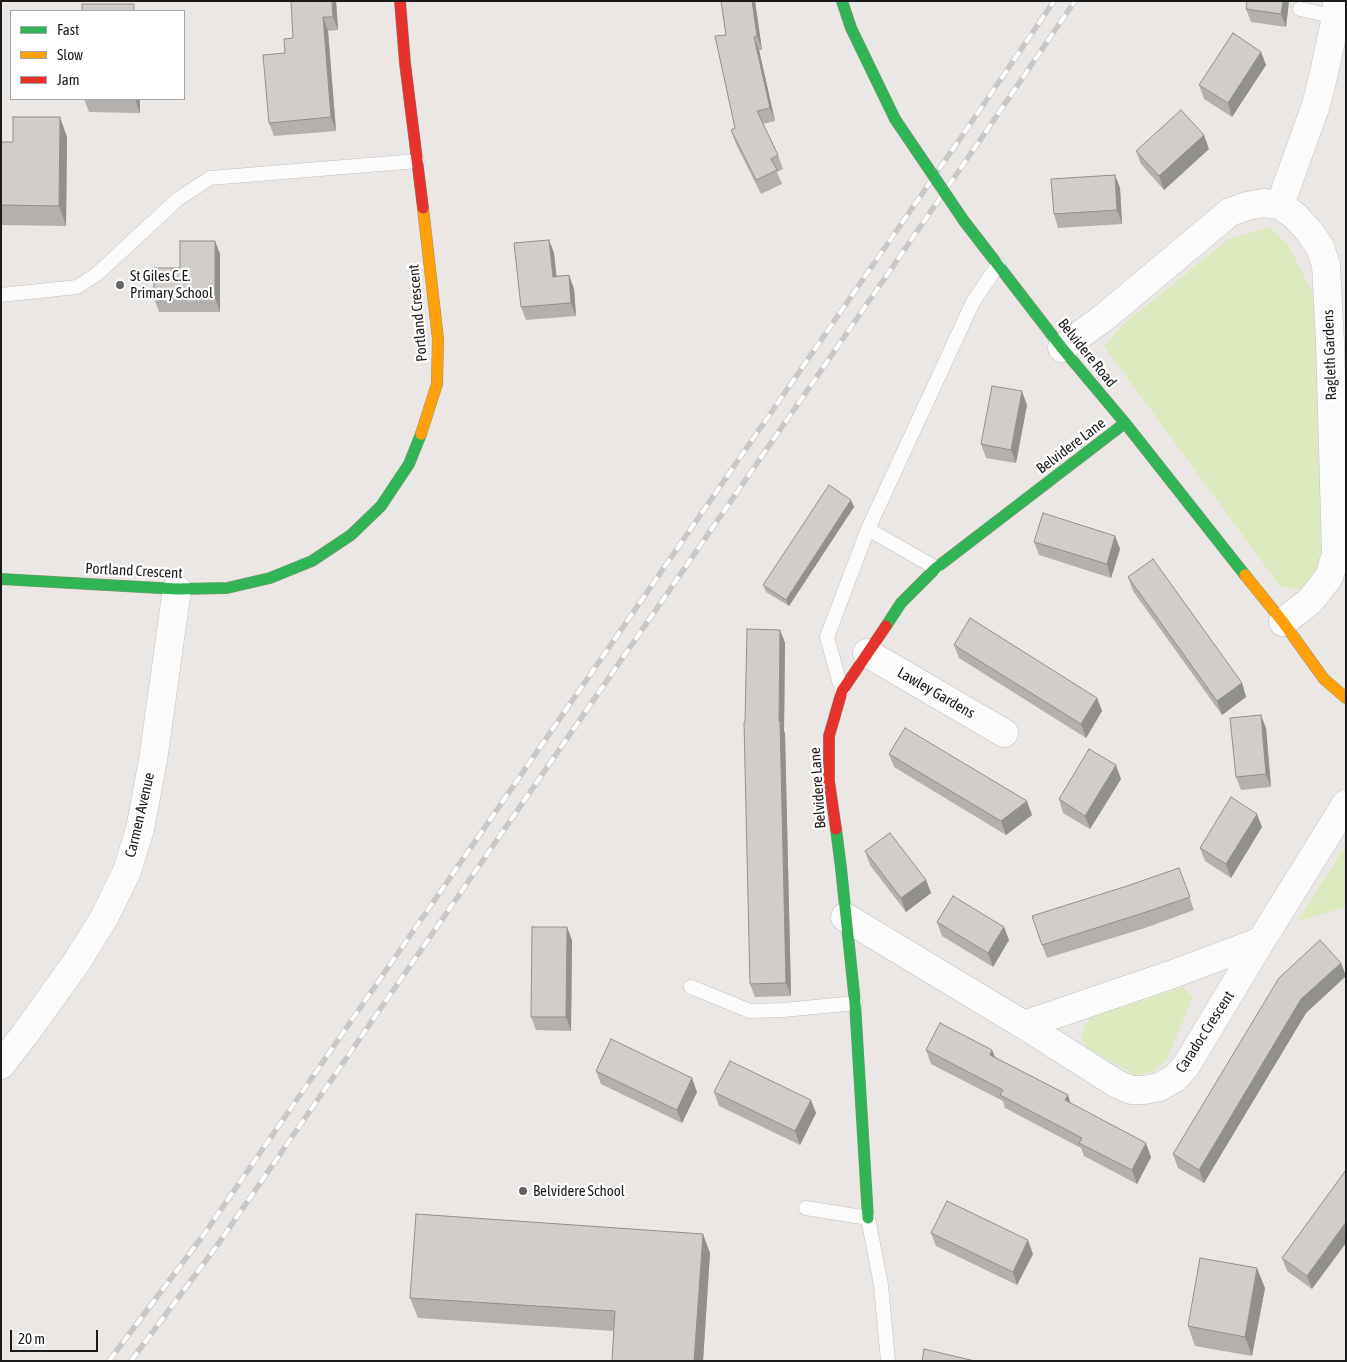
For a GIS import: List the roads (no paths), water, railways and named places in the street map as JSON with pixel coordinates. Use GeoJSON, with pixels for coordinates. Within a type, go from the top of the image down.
{"type":"FeatureCollection","features":[{"type":"Feature","properties":{"kind":"street","name":"Portland Crescent"},"geometry":{"type":"LineString","coordinates":[[1,579],[177,589],[227,588],[270,578],[312,561],[351,535],[381,506],[409,464],[426,425],[437,384],[438,339],[405,63],[400,1]]}},
{"type":"Feature","properties":{"kind":"street","name":"Belvidere Road"},"geometry":{"type":"LineString","coordinates":[[842,1],[851,28],[896,119],[964,221],[1062,348],[1125,423],[1283,622],[1324,679],[1346,698]]}},
{"type":"Feature","properties":{"kind":"street"},"geometry":{"type":"LineString","coordinates":[[1062,348],[1102,318],[1230,212],[1264,203],[1280,205],[1316,105],[1336,9]]}},
{"type":"Feature","properties":{"kind":"street","name":"Ragleth Gardens"},"geometry":{"type":"LineString","coordinates":[[1280,205],[1295,216],[1309,231],[1320,247],[1326,265],[1336,554],[1329,577],[1310,601],[1283,622]]}},
{"type":"Feature","properties":{"kind":"street","name":"Belvidere Lane"},"geometry":{"type":"LineString","coordinates":[[868,1218],[855,1003],[829,772],[829,736],[842,691],[901,603],[936,568],[1125,423]]}},
{"type":"Feature","properties":{"kind":"street","name":"Carmen Avenue"},"geometry":{"type":"LineString","coordinates":[[1,1066],[104,918],[127,871],[140,829],[153,760],[177,589]]}},
{"type":"Feature","properties":{"kind":"street","name":"Lawley Gardens"},"geometry":{"type":"LineString","coordinates":[[867,653],[1004,733]]}},
{"type":"Feature","properties":{"kind":"street","name":"Caradoc Crescent"},"geometry":{"type":"LineString","coordinates":[[845,917],[1024,1025],[1117,1084],[1131,1090],[1159,1087],[1175,1078],[1186,1066],[1346,804]]}},
{"type":"Feature","properties":{"kind":"street"},"geometry":{"type":"LineString","coordinates":[[1024,1025],[1173,974],[1261,941]]}},
{"type":"Feature","properties":{"kind":"lane"},"geometry":{"type":"LineString","coordinates":[[1300,9],[1336,9]]}},
{"type":"Feature","properties":{"kind":"lane"},"geometry":{"type":"LineString","coordinates":[[1,295],[77,288],[97,274],[178,199],[210,178],[417,161]]}},
{"type":"Feature","properties":{"kind":"lane"},"geometry":{"type":"LineString","coordinates":[[842,691],[827,637],[868,529],[973,302],[998,265]]}},
{"type":"Feature","properties":{"kind":"lane"},"geometry":{"type":"LineString","coordinates":[[868,529],[936,568]]}},
{"type":"Feature","properties":{"kind":"lane"},"geometry":{"type":"LineString","coordinates":[[690,987],[750,1011],[784,1010],[855,1003]]}},
{"type":"Feature","properties":{"kind":"lane"},"geometry":{"type":"LineString","coordinates":[[806,1208],[868,1218],[881,1285],[888,1361]]}},
{"type":"Feature","properties":{"kind":"railway"},"geometry":{"type":"LineString","coordinates":[[109,1361],[202,1237],[1054,1]]}},
{"type":"Feature","properties":{"kind":"railway"},"geometry":{"type":"LineString","coordinates":[[131,1361],[216,1247],[1075,1]]}},
{"type":"Feature","properties":{"kind":"place","name":"St Giles C.E. Primary School"},"geometry":{"type":"Point","coordinates":[120,285]}},
{"type":"Feature","properties":{"kind":"place","name":"Belvidere School"},"geometry":{"type":"Point","coordinates":[523,1191]}}]}
